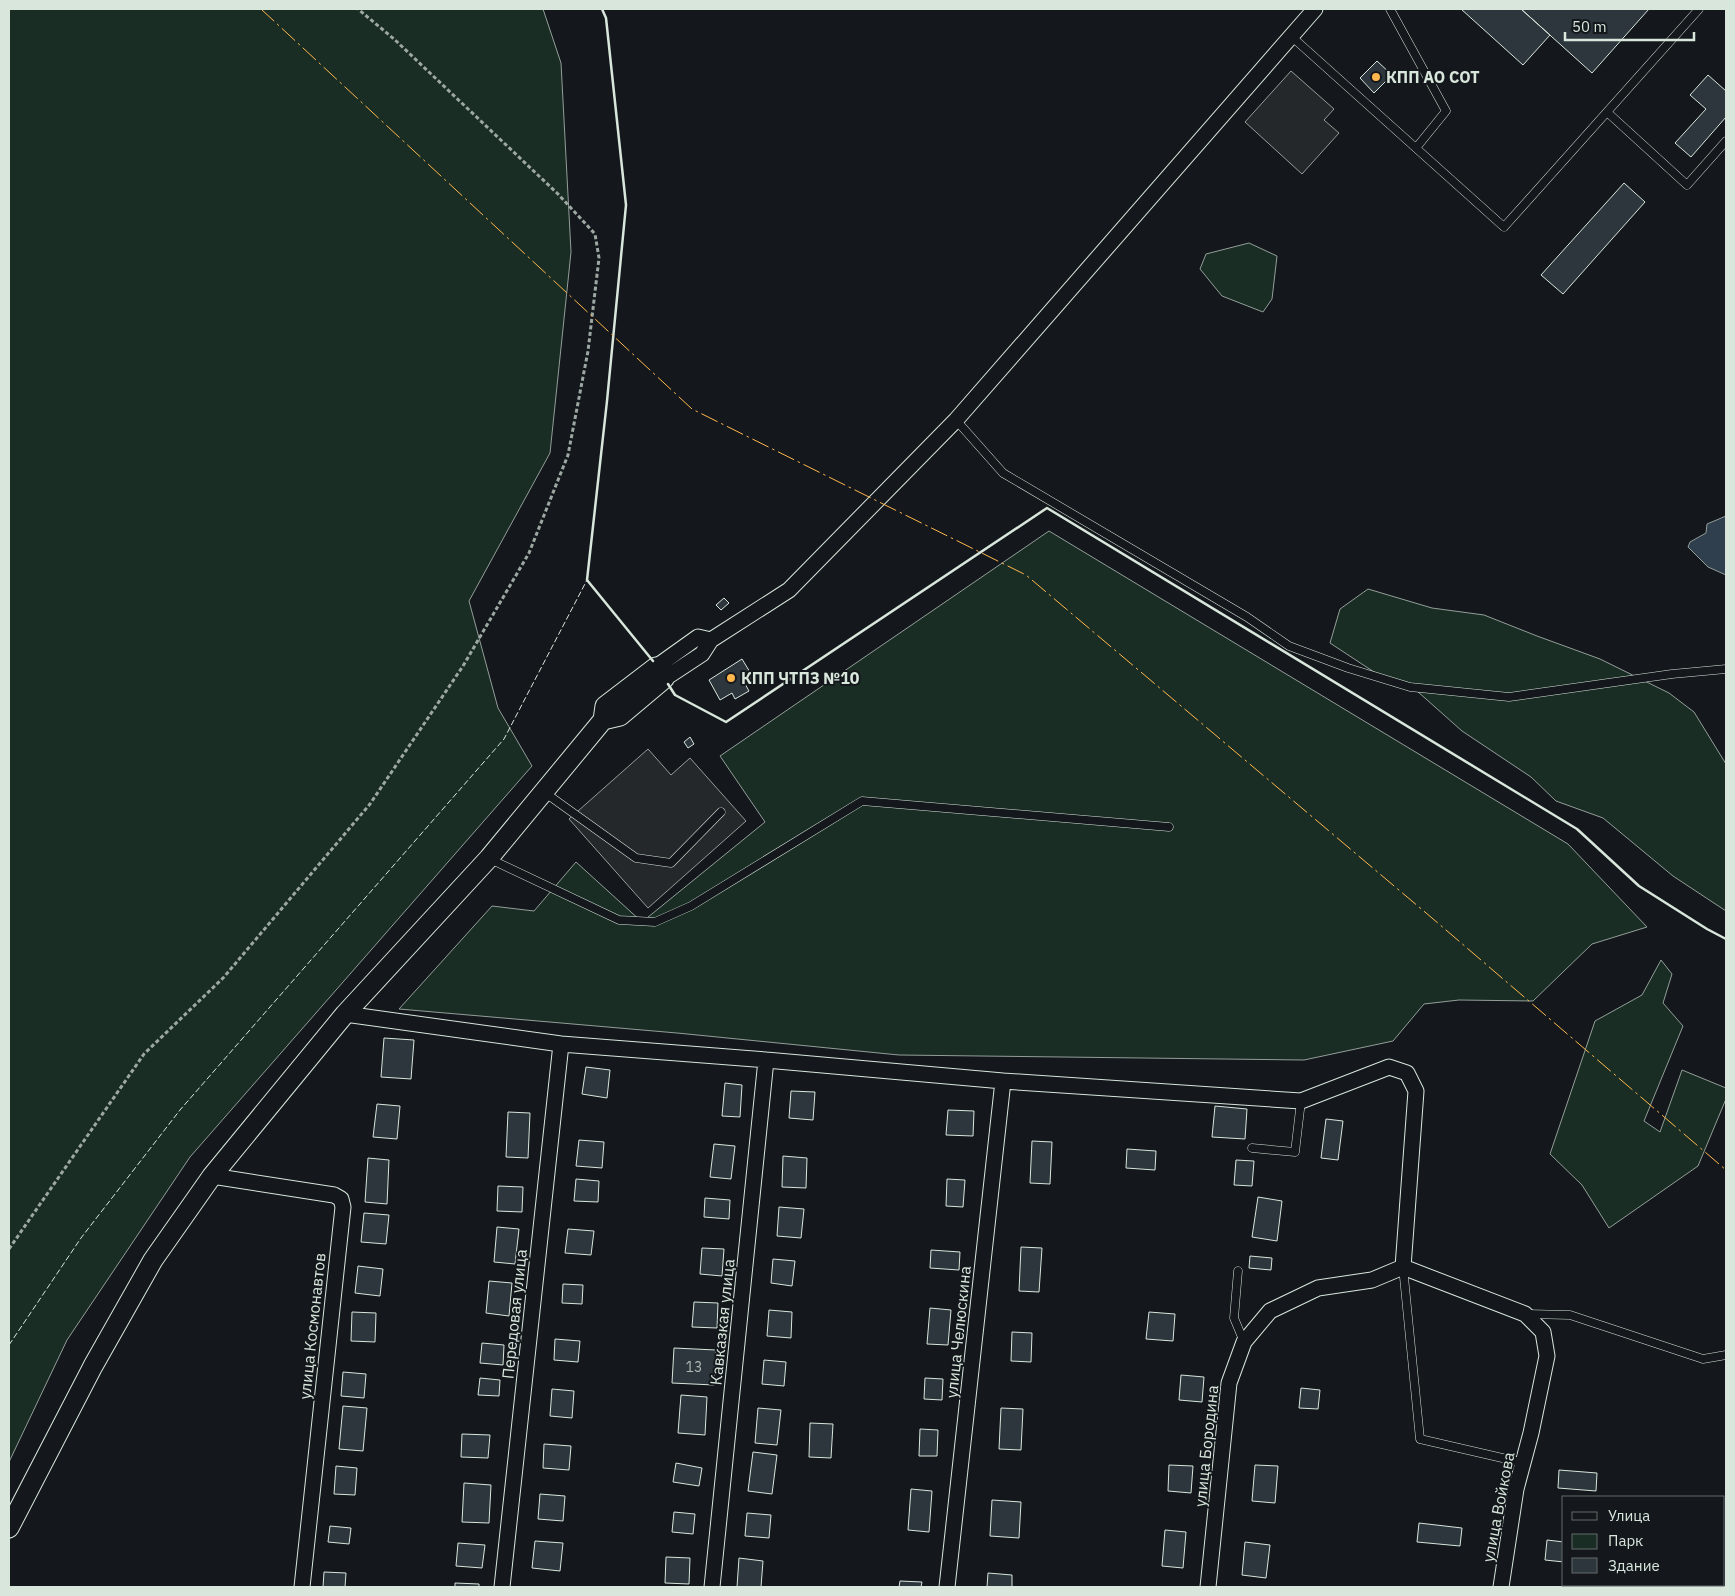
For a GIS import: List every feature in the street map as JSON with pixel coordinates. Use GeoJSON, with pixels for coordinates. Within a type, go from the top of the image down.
{"type":"FeatureCollection","features":[{"type":"Feature","properties":{"kind":"street"},"geometry":{"type":"LineString","coordinates":[[9,1528],[93,1366],[148,1268],[212,1176],[345,1014],[488,858],[544,792],[603,720],[605,706],[660,673],[698,637],[711,640],[789,590],[956,420],[1315,9]]}},
{"type":"Feature","properties":{"kind":"street"},"geometry":{"type":"LineString","coordinates":[[345,1014],[561,1044],[1003,1081],[1301,1101],[1389,1067],[1407,1073],[1416,1091],[1403,1267],[1525,1314]]}},
{"type":"Feature","properties":{"kind":"street","name":"Передовая улица"},"geometry":{"type":"LineString","coordinates":[[502,1587],[561,1044]]}},
{"type":"Feature","properties":{"kind":"street","name":"Кавказкая улица"},"geometry":{"type":"LineString","coordinates":[[712,1587],[766,1060]]}},
{"type":"Feature","properties":{"kind":"street","name":"улица Челюскина"},"geometry":{"type":"LineString","coordinates":[[948,1587],[1003,1081]]}},
{"type":"Feature","properties":{"kind":"street","name":"улица Космонавтов"},"geometry":{"type":"LineString","coordinates":[[212,1176],[334,1195],[341,1199],[342,1207],[302,1587]]}},
{"type":"Feature","properties":{"kind":"street","name":"улица Бородина"},"geometry":{"type":"LineString","coordinates":[[1208,1587],[1229,1383],[1244,1342],[1270,1311],[1318,1288],[1372,1280],[1403,1267]]}},
{"type":"Feature","properties":{"kind":"street","name":"улица Войкова"},"geometry":{"type":"LineString","coordinates":[[1501,1587],[1516,1489],[1531,1433],[1547,1356],[1543,1332],[1525,1314]]}},
{"type":"Feature","properties":{"kind":"lane"},"geometry":{"type":"LineString","coordinates":[[1390,9],[1446,111],[1416,148]]}},
{"type":"Feature","properties":{"kind":"lane"},"geometry":{"type":"LineString","coordinates":[[1291,36],[1504,227],[1699,9]]}},
{"type":"Feature","properties":{"kind":"lane"},"geometry":{"type":"LineString","coordinates":[[1607,112],[1687,185],[1726,140]]}},
{"type":"Feature","properties":{"kind":"lane"},"geometry":{"type":"LineString","coordinates":[[956,420],[1003,473],[1247,617],[1289,646],[1366,673],[1410,687],[1508,697],[1654,676],[1726,669]]}},
{"type":"Feature","properties":{"kind":"lane"},"geometry":{"type":"LineString","coordinates":[[544,792],[636,858],[671,863],[721,812]]}},
{"type":"Feature","properties":{"kind":"lane"},"geometry":{"type":"LineString","coordinates":[[488,858],[619,920],[654,922],[691,906],[862,801],[1169,826]]}},
{"type":"Feature","properties":{"kind":"lane"},"geometry":{"type":"LineString","coordinates":[[1252,1148],[1295,1152],[1301,1101]]}},
{"type":"Feature","properties":{"kind":"lane"},"geometry":{"type":"LineString","coordinates":[[1403,1267],[1420,1439],[1524,1463]]}},
{"type":"Feature","properties":{"kind":"lane"},"geometry":{"type":"LineString","coordinates":[[1238,1271],[1234,1318],[1244,1342]]}},
{"type":"Feature","properties":{"kind":"lane"},"geometry":{"type":"LineString","coordinates":[[1525,1314],[1570,1315],[1703,1359],[1726,1355]]}},
{"type":"Feature","properties":{"kind":"path"},"geometry":{"type":"LineString","coordinates":[[9,1249],[144,1054],[224,977],[370,804],[463,666],[529,553],[568,455],[588,351],[598,258],[595,234],[558,194],[394,39],[358,9]]}},
{"type":"Feature","properties":{"kind":"green space"},"geometry":{"type":"Polygon","coordinates":[[[9,9],[543,9],[561,63],[571,252],[550,453],[469,601],[498,708],[532,766],[190,1157],[67,1340],[9,1462],[9,9]]]}},
{"type":"Feature","properties":{"kind":"green space"},"geometry":{"type":"Polygon","coordinates":[[[1249,243],[1277,256],[1272,299],[1263,312],[1222,296],[1200,269],[1206,254],[1249,243]]]}},
{"type":"Feature","properties":{"kind":"green space"},"geometry":{"type":"Polygon","coordinates":[[[1049,531],[1568,844],[1647,927],[1592,944],[1533,1001],[1459,1000],[1424,1004],[1393,1041],[1304,1060],[899,1055],[677,1033],[399,1009],[492,906],[534,911],[576,862],[642,922],[765,822],[720,756],[1049,531]]]}},
{"type":"Feature","properties":{"kind":"green space"},"geometry":{"type":"Polygon","coordinates":[[[1368,589],[1432,608],[1484,615],[1600,659],[1669,693],[1694,712],[1726,764],[1726,911],[1673,876],[1603,818],[1556,801],[1531,777],[1462,731],[1417,691],[1374,672],[1330,643],[1340,609],[1368,589]]]}},
{"type":"Feature","properties":{"kind":"green space"},"geometry":{"type":"Polygon","coordinates":[[[1661,960],[1672,974],[1663,1003],[1683,1026],[1644,1121],[1660,1132],[1682,1070],[1726,1088],[1726,1099],[1698,1166],[1609,1228],[1582,1185],[1550,1154],[1595,1021],[1642,995],[1661,960]]]}},
{"type":"Feature","properties":{"kind":"shaded area"},"geometry":{"type":"Polygon","coordinates":[[[1291,71],[1334,109],[1324,120],[1339,133],[1302,174],[1245,122],[1291,71]]]}},
{"type":"Feature","properties":{"kind":"shaded area"},"geometry":{"type":"Polygon","coordinates":[[[648,749],[671,775],[690,758],[746,821],[648,908],[569,819],[648,749]]]}},
{"type":"Feature","properties":{"kind":"water"},"geometry":{"type":"Polygon","coordinates":[[[1726,516],[1726,575],[1708,567],[1688,547],[1690,542],[1706,533],[1707,524],[1726,516]]]}},
{"type":"Feature","properties":{"kind":"building"},"geometry":{"type":"Polygon","coordinates":[[[1461,9],[1521,9],[1550,35],[1523,65],[1461,9]]]}},
{"type":"Feature","properties":{"kind":"building"},"geometry":{"type":"Polygon","coordinates":[[[1521,9],[1649,9],[1592,73],[1521,9]]]}},
{"type":"Feature","properties":{"kind":"building","name":"КПП АО СОТ"},"geometry":{"type":"Polygon","coordinates":[[[1377,61],[1392,75],[1374,93],[1360,78],[1377,61]]]}},
{"type":"Feature","properties":{"kind":"building"},"geometry":{"type":"Polygon","coordinates":[[[1708,75],[1726,91],[1726,117],[1691,157],[1675,143],[1706,109],[1690,95],[1708,75]]]}},
{"type":"Feature","properties":{"kind":"building"},"geometry":{"type":"Polygon","coordinates":[[[1624,183],[1645,202],[1563,294],[1541,275],[1624,183]]]}},
{"type":"Feature","properties":{"kind":"building"},"geometry":{"type":"Polygon","coordinates":[[[724,598],[729,603],[721,610],[716,605],[724,598]]]}},
{"type":"Feature","properties":{"kind":"building","name":"КПП ЧТПЗ №10"},"geometry":{"type":"Polygon","coordinates":[[[742,659],[753,677],[744,682],[749,691],[735,699],[732,693],[720,700],[709,680],[742,659]]]}},
{"type":"Feature","properties":{"kind":"building"},"geometry":{"type":"Polygon","coordinates":[[[690,737],[694,744],[688,748],[684,742],[690,737]]]}},
{"type":"Feature","properties":{"kind":"building"},"geometry":{"type":"Polygon","coordinates":[[[384,1038],[414,1040],[411,1079],[381,1077],[384,1038]]]}},
{"type":"Feature","properties":{"kind":"building"},"geometry":{"type":"Polygon","coordinates":[[[586,1067],[610,1070],[607,1098],[582,1094],[586,1067]]]}},
{"type":"Feature","properties":{"kind":"building"},"geometry":{"type":"Polygon","coordinates":[[[725,1083],[742,1085],[740,1117],[722,1116],[725,1083]]]}},
{"type":"Feature","properties":{"kind":"building"},"geometry":{"type":"Polygon","coordinates":[[[791,1091],[815,1092],[813,1120],[789,1118],[791,1091]]]}},
{"type":"Feature","properties":{"kind":"building"},"geometry":{"type":"Polygon","coordinates":[[[377,1104],[400,1106],[397,1139],[373,1137],[377,1104]]]}},
{"type":"Feature","properties":{"kind":"building"},"geometry":{"type":"Polygon","coordinates":[[[1215,1106],[1247,1109],[1245,1139],[1212,1137],[1215,1106]]]}},
{"type":"Feature","properties":{"kind":"building"},"geometry":{"type":"Polygon","coordinates":[[[948,1110],[974,1111],[973,1136],[946,1135],[948,1110]]]}},
{"type":"Feature","properties":{"kind":"building"},"geometry":{"type":"Polygon","coordinates":[[[508,1112],[530,1113],[528,1158],[506,1157],[508,1112]]]}},
{"type":"Feature","properties":{"kind":"building"},"geometry":{"type":"Polygon","coordinates":[[[1326,1119],[1343,1121],[1338,1160],[1321,1158],[1326,1119]]]}},
{"type":"Feature","properties":{"kind":"building"},"geometry":{"type":"Polygon","coordinates":[[[579,1140],[604,1142],[602,1168],[576,1166],[579,1140]]]}},
{"type":"Feature","properties":{"kind":"building"},"geometry":{"type":"Polygon","coordinates":[[[1032,1141],[1052,1142],[1050,1184],[1030,1183],[1032,1141]]]}},
{"type":"Feature","properties":{"kind":"building"},"geometry":{"type":"Polygon","coordinates":[[[714,1144],[735,1146],[731,1179],[710,1177],[714,1144]]]}},
{"type":"Feature","properties":{"kind":"building"},"geometry":{"type":"Polygon","coordinates":[[[1127,1149],[1156,1151],[1155,1170],[1126,1168],[1127,1149]]]}},
{"type":"Feature","properties":{"kind":"building"},"geometry":{"type":"Polygon","coordinates":[[[783,1156],[807,1158],[806,1188],[782,1187],[783,1156]]]}},
{"type":"Feature","properties":{"kind":"building"},"geometry":{"type":"Polygon","coordinates":[[[368,1158],[389,1160],[387,1204],[365,1202],[368,1158]]]}},
{"type":"Feature","properties":{"kind":"building"},"geometry":{"type":"Polygon","coordinates":[[[1236,1160],[1254,1161],[1252,1186],[1234,1185],[1236,1160]]]}},
{"type":"Feature","properties":{"kind":"building"},"geometry":{"type":"Polygon","coordinates":[[[576,1179],[599,1181],[598,1202],[574,1201],[576,1179]]]}},
{"type":"Feature","properties":{"kind":"building"},"geometry":{"type":"Polygon","coordinates":[[[947,1179],[965,1180],[963,1207],[946,1206],[947,1179]]]}},
{"type":"Feature","properties":{"kind":"building"},"geometry":{"type":"Polygon","coordinates":[[[498,1186],[523,1187],[522,1212],[497,1211],[498,1186]]]}},
{"type":"Feature","properties":{"kind":"building"},"geometry":{"type":"Polygon","coordinates":[[[1258,1197],[1282,1201],[1277,1241],[1252,1237],[1258,1197]]]}},
{"type":"Feature","properties":{"kind":"building"},"geometry":{"type":"Polygon","coordinates":[[[705,1198],[730,1200],[729,1219],[704,1217],[705,1198]]]}},
{"type":"Feature","properties":{"kind":"building"},"geometry":{"type":"Polygon","coordinates":[[[779,1207],[804,1209],[801,1238],[777,1236],[779,1207]]]}},
{"type":"Feature","properties":{"kind":"building"},"geometry":{"type":"Polygon","coordinates":[[[364,1213],[389,1215],[386,1244],[361,1242],[364,1213]]]}},
{"type":"Feature","properties":{"kind":"building"},"geometry":{"type":"Polygon","coordinates":[[[497,1227],[519,1229],[515,1264],[494,1262],[497,1227]]]}},
{"type":"Feature","properties":{"kind":"building"},"geometry":{"type":"Polygon","coordinates":[[[568,1229],[594,1231],[591,1255],[565,1253],[568,1229]]]}},
{"type":"Feature","properties":{"kind":"building"},"geometry":{"type":"Polygon","coordinates":[[[1021,1247],[1042,1248],[1039,1292],[1019,1291],[1021,1247]]]}},
{"type":"Feature","properties":{"kind":"building"},"geometry":{"type":"Polygon","coordinates":[[[702,1248],[724,1249],[722,1276],[700,1274],[702,1248]]]}},
{"type":"Feature","properties":{"kind":"building"},"geometry":{"type":"Polygon","coordinates":[[[931,1250],[960,1252],[959,1270],[930,1268],[931,1250]]]}},
{"type":"Feature","properties":{"kind":"building"},"geometry":{"type":"Polygon","coordinates":[[[1250,1256],[1272,1258],[1271,1270],[1249,1268],[1250,1256]]]}},
{"type":"Feature","properties":{"kind":"building"},"geometry":{"type":"Polygon","coordinates":[[[773,1259],[795,1261],[792,1286],[771,1283],[773,1259]]]}},
{"type":"Feature","properties":{"kind":"building"},"geometry":{"type":"Polygon","coordinates":[[[358,1266],[383,1269],[380,1296],[355,1293],[358,1266]]]}},
{"type":"Feature","properties":{"kind":"building"},"geometry":{"type":"Polygon","coordinates":[[[489,1281],[512,1283],[509,1316],[486,1313],[489,1281]]]}},
{"type":"Feature","properties":{"kind":"building"},"geometry":{"type":"Polygon","coordinates":[[[563,1284],[583,1285],[582,1304],[562,1303],[563,1284]]]}},
{"type":"Feature","properties":{"kind":"building"},"geometry":{"type":"Polygon","coordinates":[[[694,1302],[718,1303],[717,1328],[692,1327],[694,1302]]]}},
{"type":"Feature","properties":{"kind":"building"},"geometry":{"type":"Polygon","coordinates":[[[930,1308],[951,1310],[948,1345],[927,1344],[930,1308]]]}},
{"type":"Feature","properties":{"kind":"building"},"geometry":{"type":"Polygon","coordinates":[[[769,1310],[792,1312],[791,1338],[767,1336],[769,1310]]]}},
{"type":"Feature","properties":{"kind":"building"},"geometry":{"type":"Polygon","coordinates":[[[352,1312],[376,1313],[375,1342],[351,1341],[352,1312]]]}},
{"type":"Feature","properties":{"kind":"building"},"geometry":{"type":"Polygon","coordinates":[[[1149,1312],[1175,1314],[1173,1341],[1146,1339],[1149,1312]]]}},
{"type":"Feature","properties":{"kind":"building"},"geometry":{"type":"Polygon","coordinates":[[[1012,1332],[1032,1333],[1031,1362],[1011,1361],[1012,1332]]]}},
{"type":"Feature","properties":{"kind":"building"},"geometry":{"type":"Polygon","coordinates":[[[555,1339],[580,1341],[578,1362],[554,1360],[555,1339]]]}},
{"type":"Feature","properties":{"kind":"building"},"geometry":{"type":"Polygon","coordinates":[[[482,1343],[504,1345],[503,1365],[480,1363],[482,1343]]]}},
{"type":"Feature","properties":{"kind":"building"},"geometry":{"type":"Polygon","coordinates":[[[674,1348],[716,1350],[714,1385],[672,1383],[674,1348]]]}},
{"type":"Feature","properties":{"kind":"building"},"geometry":{"type":"Polygon","coordinates":[[[764,1360],[786,1362],[784,1386],[762,1384],[764,1360]]]}},
{"type":"Feature","properties":{"kind":"building"},"geometry":{"type":"Polygon","coordinates":[[[343,1372],[366,1374],[364,1398],[341,1396],[343,1372]]]}},
{"type":"Feature","properties":{"kind":"building"},"geometry":{"type":"Polygon","coordinates":[[[1181,1375],[1204,1377],[1202,1402],[1179,1400],[1181,1375]]]}},
{"type":"Feature","properties":{"kind":"building"},"geometry":{"type":"Polygon","coordinates":[[[480,1378],[500,1380],[499,1396],[478,1395],[480,1378]]]}},
{"type":"Feature","properties":{"kind":"building"},"geometry":{"type":"Polygon","coordinates":[[[925,1378],[943,1379],[942,1400],[924,1399],[925,1378]]]}},
{"type":"Feature","properties":{"kind":"building"},"geometry":{"type":"Polygon","coordinates":[[[1301,1388],[1320,1390],[1318,1409],[1299,1408],[1301,1388]]]}},
{"type":"Feature","properties":{"kind":"building"},"geometry":{"type":"Polygon","coordinates":[[[552,1389],[574,1391],[572,1418],[550,1416],[552,1389]]]}},
{"type":"Feature","properties":{"kind":"building"},"geometry":{"type":"Polygon","coordinates":[[[681,1395],[707,1397],[705,1435],[678,1433],[681,1395]]]}},
{"type":"Feature","properties":{"kind":"building"},"geometry":{"type":"Polygon","coordinates":[[[343,1406],[367,1408],[363,1451],[339,1449],[343,1406]]]}},
{"type":"Feature","properties":{"kind":"building"},"geometry":{"type":"Polygon","coordinates":[[[758,1408],[781,1410],[777,1445],[755,1443],[758,1408]]]}},
{"type":"Feature","properties":{"kind":"building"},"geometry":{"type":"Polygon","coordinates":[[[1001,1408],[1023,1409],[1021,1450],[999,1449],[1001,1408]]]}},
{"type":"Feature","properties":{"kind":"building"},"geometry":{"type":"Polygon","coordinates":[[[810,1423],[833,1424],[831,1458],[809,1457],[810,1423]]]}},
{"type":"Feature","properties":{"kind":"building"},"geometry":{"type":"Polygon","coordinates":[[[920,1429],[938,1430],[937,1456],[919,1456],[920,1429]]]}},
{"type":"Feature","properties":{"kind":"building"},"geometry":{"type":"Polygon","coordinates":[[[462,1434],[490,1435],[488,1458],[461,1457],[462,1434]]]}},
{"type":"Feature","properties":{"kind":"building"},"geometry":{"type":"Polygon","coordinates":[[[544,1444],[571,1446],[569,1470],[543,1468],[544,1444]]]}},
{"type":"Feature","properties":{"kind":"building"},"geometry":{"type":"Polygon","coordinates":[[[753,1452],[777,1455],[772,1494],[748,1491],[753,1452]]]}},
{"type":"Feature","properties":{"kind":"building"},"geometry":{"type":"Polygon","coordinates":[[[676,1463],[702,1468],[699,1486],[673,1482],[676,1463]]]}},
{"type":"Feature","properties":{"kind":"building"},"geometry":{"type":"Polygon","coordinates":[[[1169,1465],[1193,1466],[1191,1493],[1168,1491],[1169,1465]]]}},
{"type":"Feature","properties":{"kind":"building"},"geometry":{"type":"Polygon","coordinates":[[[1255,1465],[1278,1466],[1275,1503],[1252,1501],[1255,1465]]]}},
{"type":"Feature","properties":{"kind":"building"},"geometry":{"type":"Polygon","coordinates":[[[336,1466],[357,1468],[355,1495],[334,1494],[336,1466]]]}},
{"type":"Feature","properties":{"kind":"building"},"geometry":{"type":"Polygon","coordinates":[[[1559,1470],[1597,1473],[1596,1491],[1558,1488],[1559,1470]]]}},
{"type":"Feature","properties":{"kind":"building"},"geometry":{"type":"Polygon","coordinates":[[[464,1483],[491,1485],[489,1523],[462,1522],[464,1483]]]}},
{"type":"Feature","properties":{"kind":"building"},"geometry":{"type":"Polygon","coordinates":[[[911,1489],[932,1491],[929,1532],[908,1530],[911,1489]]]}},
{"type":"Feature","properties":{"kind":"building"},"geometry":{"type":"Polygon","coordinates":[[[540,1494],[565,1496],[563,1521],[538,1519],[540,1494]]]}},
{"type":"Feature","properties":{"kind":"building"},"geometry":{"type":"Polygon","coordinates":[[[992,1500],[1021,1502],[1019,1538],[990,1536],[992,1500]]]}},
{"type":"Feature","properties":{"kind":"building"},"geometry":{"type":"Polygon","coordinates":[[[674,1512],[695,1514],[693,1534],[672,1532],[674,1512]]]}},
{"type":"Feature","properties":{"kind":"building"},"geometry":{"type":"Polygon","coordinates":[[[747,1513],[771,1515],[769,1538],[745,1536],[747,1513]]]}},
{"type":"Feature","properties":{"kind":"building"},"geometry":{"type":"Polygon","coordinates":[[[1419,1523],[1462,1528],[1460,1546],[1417,1542],[1419,1523]]]}},
{"type":"Feature","properties":{"kind":"building"},"geometry":{"type":"Polygon","coordinates":[[[330,1526],[351,1528],[349,1544],[328,1542],[330,1526]]]}},
{"type":"Feature","properties":{"kind":"building"},"geometry":{"type":"Polygon","coordinates":[[[1165,1530],[1186,1532],[1183,1568],[1162,1566],[1165,1530]]]}},
{"type":"Feature","properties":{"kind":"building"},"geometry":{"type":"Polygon","coordinates":[[[1547,1540],[1562,1542],[1562,1562],[1545,1560],[1547,1540]]]}},
{"type":"Feature","properties":{"kind":"building"},"geometry":{"type":"Polygon","coordinates":[[[535,1541],[563,1543],[560,1571],[532,1568],[535,1541]]]}},
{"type":"Feature","properties":{"kind":"building"},"geometry":{"type":"Polygon","coordinates":[[[1245,1542],[1270,1545],[1266,1578],[1242,1575],[1245,1542]]]}},
{"type":"Feature","properties":{"kind":"building"},"geometry":{"type":"Polygon","coordinates":[[[458,1543],[485,1545],[482,1568],[456,1566],[458,1543]]]}},
{"type":"Feature","properties":{"kind":"building"},"geometry":{"type":"Polygon","coordinates":[[[666,1557],[690,1558],[689,1584],[665,1583],[666,1557]]]}},
{"type":"Feature","properties":{"kind":"building"},"geometry":{"type":"Polygon","coordinates":[[[739,1558],[763,1561],[761,1587],[737,1587],[739,1558]]]}},
{"type":"Feature","properties":{"kind":"building"},"geometry":{"type":"Polygon","coordinates":[[[324,1572],[346,1573],[345,1587],[323,1587],[324,1572]]]}},
{"type":"Feature","properties":{"kind":"building"},"geometry":{"type":"Polygon","coordinates":[[[988,1573],[1012,1575],[1012,1587],[987,1587],[988,1573]]]}},
{"type":"Feature","properties":{"kind":"building"},"geometry":{"type":"Polygon","coordinates":[[[900,1581],[922,1582],[921,1587],[899,1587],[900,1581]]]}},
{"type":"Feature","properties":{"kind":"building"},"geometry":{"type":"Polygon","coordinates":[[[455,1583],[479,1584],[479,1587],[455,1587],[455,1583]]]}},
{"type":"Feature","properties":{"kind":"fence"},"geometry":{"type":"LineString","coordinates":[[9,1345],[81,1238],[180,1110],[504,739],[587,580]]}},
{"type":"Feature","properties":{"kind":"wall"},"geometry":{"type":"LineString","coordinates":[[602,9],[606,18],[626,205],[587,580],[653,661]]}},
{"type":"Feature","properties":{"kind":"wall"},"geometry":{"type":"LineString","coordinates":[[668,684],[675,695],[726,722],[1047,508],[1577,829],[1639,886],[1726,939]]}},
{"type":"Feature","properties":{"kind":"power"},"geometry":{"type":"LineString","coordinates":[[261,9],[692,409],[1026,575],[1432,918],[1726,1170]]}},
{"type":"Feature","properties":{"kind":"place","name":"КПП АО СОТ"},"geometry":{"type":"Point","coordinates":[1376,77]}},
{"type":"Feature","properties":{"kind":"place","name":"КПП ЧТПЗ №10"},"geometry":{"type":"Point","coordinates":[731,678]}}]}
